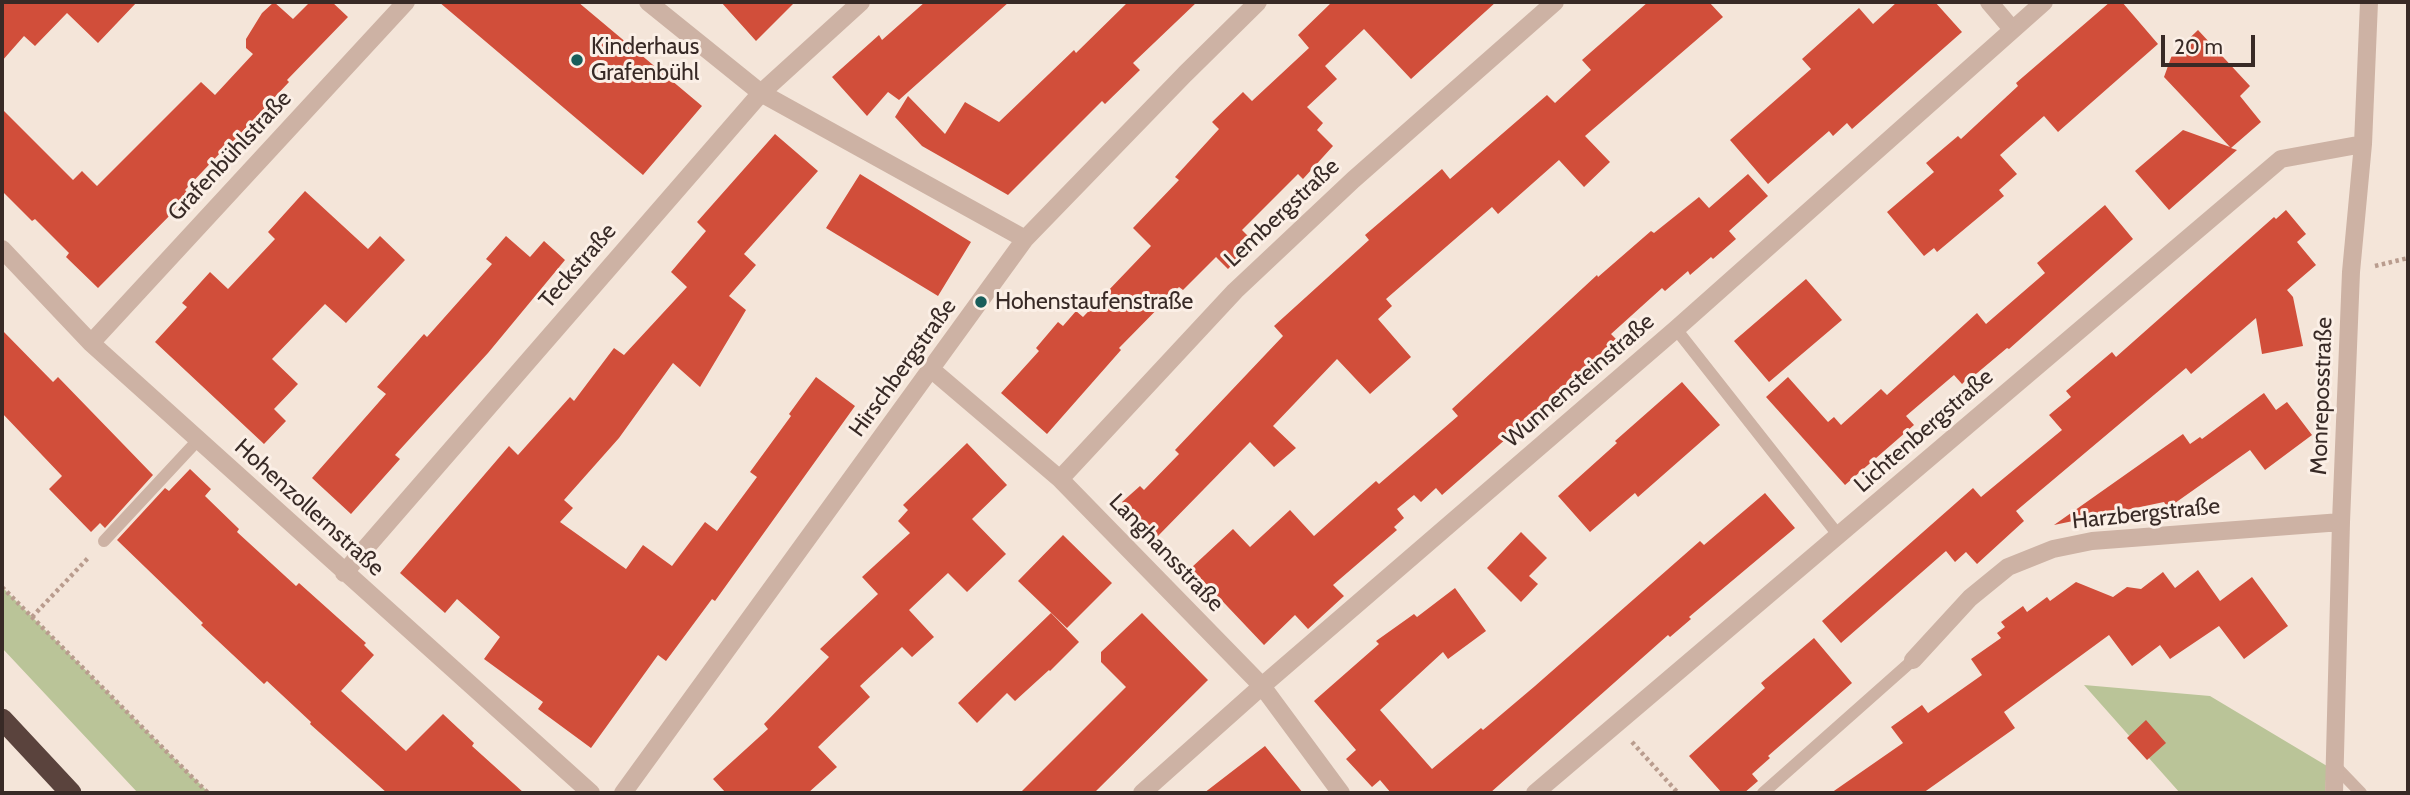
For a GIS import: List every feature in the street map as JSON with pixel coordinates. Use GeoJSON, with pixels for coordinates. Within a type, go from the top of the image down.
{"type":"FeatureCollection","features":[{"type":"Feature","properties":{"kind":"highway"},"geometry":{"type":"LineString","coordinates":[[2,719],[71,793]]}},
{"type":"Feature","properties":{"kind":"street","name":"Grafenbühlstraße"},"geometry":{"type":"LineString","coordinates":[[91,343],[406,2]]}},
{"type":"Feature","properties":{"kind":"street"},"geometry":{"type":"LineString","coordinates":[[648,2],[761,93],[1025,239]]}},
{"type":"Feature","properties":{"kind":"street","name":"Teckstraße"},"geometry":{"type":"LineString","coordinates":[[344,573],[761,93],[861,2]]}},
{"type":"Feature","properties":{"kind":"street","name":"Hirschbergstraße"},"geometry":{"type":"LineString","coordinates":[[623,793],[1025,239],[1258,2]]}},
{"type":"Feature","properties":{"kind":"street","name":"Lembergstraße"},"geometry":{"type":"LineString","coordinates":[[1060,480],[1235,291],[1353,180],[1555,2]]}},
{"type":"Feature","properties":{"kind":"street"},"geometry":{"type":"LineString","coordinates":[[1989,2],[2012,29]]}},
{"type":"Feature","properties":{"kind":"street","name":"Wunnensteinstraße"},"geometry":{"type":"LineString","coordinates":[[1142,793],[1676,329],[2044,2]]}},
{"type":"Feature","properties":{"kind":"street","name":"Monreposstraße"},"geometry":{"type":"LineString","coordinates":[[2334,793],[2351,272],[2362,144],[2369,2]]}},
{"type":"Feature","properties":{"kind":"street","name":"Lichtenbergstraße"},"geometry":{"type":"LineString","coordinates":[[1535,793],[2281,159],[2362,144]]}},
{"type":"Feature","properties":{"kind":"street","name":"Hohenzollernstraße"},"geometry":{"type":"LineString","coordinates":[[2,250],[91,343],[591,793]]}},
{"type":"Feature","properties":{"kind":"street","name":"Langhansstraße"},"geometry":{"type":"LineString","coordinates":[[932,370],[1060,480],[1262,686],[1341,793]]}},
{"type":"Feature","properties":{"kind":"street","name":"Harzbergstraße"},"geometry":{"type":"LineString","coordinates":[[1913,660],[1970,598],[2008,567],[2053,549],[2092,541],[2341,522]]}},
{"type":"Feature","properties":{"kind":"lane"},"geometry":{"type":"LineString","coordinates":[[1676,329],[1839,536]]}},
{"type":"Feature","properties":{"kind":"lane"},"geometry":{"type":"LineString","coordinates":[[104,541],[198,440]]}},
{"type":"Feature","properties":{"kind":"lane"},"geometry":{"type":"LineString","coordinates":[[1763,793],[1913,660]]}},
{"type":"Feature","properties":{"kind":"lane"},"geometry":{"type":"LineString","coordinates":[[2336,767],[2361,793]]}},
{"type":"Feature","properties":{"kind":"path"},"geometry":{"type":"LineString","coordinates":[[2351,272],[2408,258]]}},
{"type":"Feature","properties":{"kind":"path"},"geometry":{"type":"LineString","coordinates":[[32,617],[104,541]]}},
{"type":"Feature","properties":{"kind":"path"},"geometry":{"type":"LineString","coordinates":[[2,586],[208,793]]}},
{"type":"Feature","properties":{"kind":"path"},"geometry":{"type":"LineString","coordinates":[[1616,724],[1678,793]]}},
{"type":"Feature","properties":{"kind":"green space"},"geometry":{"type":"Polygon","coordinates":[[[2,587],[209,793],[138,793],[2,648],[2,587]]]}},
{"type":"Feature","properties":{"kind":"green space"},"geometry":{"type":"Polygon","coordinates":[[[2084,685],[2210,696],[2327,766],[2325,793],[2180,793],[2084,685]]]}},
{"type":"Feature","properties":{"kind":"building"},"geometry":{"type":"Polygon","coordinates":[[[2,2],[137,2],[98,43],[67,13],[35,46],[24,36],[2,61],[2,2]]]}},
{"type":"Feature","properties":{"kind":"building"},"geometry":{"type":"Polygon","coordinates":[[[274,2],[293,19],[310,2],[332,2],[348,17],[185,190],[190,195],[98,288],[66,257],[69,253],[2,191],[2,109],[73,180],[82,171],[97,186],[201,82],[215,95],[253,54],[246,48],[246,39],[262,13],[274,2]]]}},
{"type":"Feature","properties":{"kind":"building","name":"Kinderhaus Grafenbühl"},"geometry":{"type":"Polygon","coordinates":[[[439,2],[578,2],[702,106],[643,175],[439,2]]]}},
{"type":"Feature","properties":{"kind":"building"},"geometry":{"type":"Polygon","coordinates":[[[721,2],[795,2],[756,41],[721,2]]]}},
{"type":"Feature","properties":{"kind":"building"},"geometry":{"type":"Polygon","coordinates":[[[925,2],[1009,2],[899,100],[888,92],[867,116],[832,77],[879,35],[882,40],[925,2]]]}},
{"type":"Feature","properties":{"kind":"building"},"geometry":{"type":"Polygon","coordinates":[[[1128,2],[1197,2],[1133,63],[1140,70],[1105,104],[1102,101],[1008,195],[922,146],[895,117],[908,96],[945,134],[965,102],[999,122],[1128,2]]]}},
{"type":"Feature","properties":{"kind":"building"},"geometry":{"type":"Polygon","coordinates":[[[1332,2],[1496,2],[1411,79],[1364,29],[1325,66],[1337,79],[1307,107],[1323,123],[1317,130],[1333,146],[1303,179],[1298,174],[1242,230],[1254,242],[1228,269],[1216,257],[1183,290],[1179,287],[1119,348],[1121,350],[1047,434],[1001,393],[1039,351],[1036,348],[1058,322],[1063,326],[1076,311],[1083,317],[1151,246],[1133,228],[1179,180],[1175,177],[1219,129],[1212,122],[1243,92],[1252,101],[1309,48],[1298,35],[1332,2]]]}},
{"type":"Feature","properties":{"kind":"building"},"geometry":{"type":"Polygon","coordinates":[[[1648,2],[1709,2],[1723,17],[1585,136],[1610,162],[1584,187],[1559,160],[1498,214],[1492,207],[1386,299],[1392,306],[1378,319],[1411,357],[1370,394],[1337,359],[1273,426],[1296,448],[1274,467],[1250,442],[1157,537],[1122,502],[1140,486],[1144,490],[1179,454],[1175,450],[1283,336],[1274,326],[1369,240],[1365,235],[1442,169],[1450,179],[1547,95],[1555,103],[1591,70],[1582,60],[1648,2]]]}},
{"type":"Feature","properties":{"kind":"building"},"geometry":{"type":"Polygon","coordinates":[[[1897,2],[1935,2],[1962,32],[1852,129],[1847,123],[1833,136],[1829,131],[1768,184],[1730,140],[1811,69],[1802,59],[1859,8],[1873,24],[1897,2]]]}},
{"type":"Feature","properties":{"kind":"building"},"geometry":{"type":"Polygon","coordinates":[[[2110,2],[2122,2],[2158,44],[2058,132],[2044,116],[2000,155],[2017,174],[1999,190],[2004,196],[1937,252],[1934,248],[1924,256],[1887,212],[1934,172],[1926,163],[1958,136],[1961,139],[2018,86],[2016,83],[2110,2]]]}},
{"type":"Feature","properties":{"kind":"building"},"geometry":{"type":"Polygon","coordinates":[[[2198,30],[2250,86],[2240,96],[2261,122],[2231,148],[2237,150],[2169,210],[2135,171],[2183,130],[2230,147],[2164,77],[2172,55],[2198,30]]]}},
{"type":"Feature","properties":{"kind":"building"},"geometry":{"type":"Polygon","coordinates":[[[775,134],[818,171],[744,254],[756,265],[729,296],[746,310],[700,387],[673,363],[619,438],[564,500],[573,508],[560,522],[626,569],[643,545],[672,566],[705,522],[717,531],[757,477],[750,472],[816,377],[855,406],[715,601],[712,599],[666,661],[658,655],[591,748],[538,709],[543,702],[484,659],[500,637],[457,599],[445,613],[400,573],[509,446],[518,455],[570,397],[574,401],[614,348],[624,355],[687,287],[671,272],[706,231],[697,222],[775,134]]]}},
{"type":"Feature","properties":{"kind":"building"},"geometry":{"type":"Polygon","coordinates":[[[860,174],[971,242],[938,296],[826,228],[860,174]]]}},
{"type":"Feature","properties":{"kind":"building"},"geometry":{"type":"Polygon","coordinates":[[[1748,174],[1768,196],[1729,231],[1736,239],[1690,275],[1688,271],[1665,291],[1662,288],[1611,334],[1616,339],[1572,381],[1442,495],[1436,488],[1421,502],[1414,495],[1397,509],[1404,518],[1394,527],[1397,530],[1333,585],[1344,596],[1308,629],[1295,615],[1264,645],[1191,568],[1233,529],[1250,547],[1290,510],[1314,536],[1376,481],[1379,484],[1458,416],[1452,409],[1597,275],[1598,277],[1651,231],[1654,233],[1699,197],[1709,208],[1748,174]]]}},
{"type":"Feature","properties":{"kind":"building"},"geometry":{"type":"Polygon","coordinates":[[[305,191],[368,249],[380,236],[405,260],[346,323],[325,304],[272,359],[298,384],[274,409],[286,421],[264,444],[155,342],[187,307],[182,303],[210,272],[228,289],[275,239],[268,232],[305,191]]]}},
{"type":"Feature","properties":{"kind":"building"},"geometry":{"type":"Polygon","coordinates":[[[2105,205],[2133,239],[2009,349],[1962,384],[1954,375],[1906,416],[1914,425],[1845,485],[1766,397],[1788,377],[1828,422],[1834,417],[1841,425],[1881,389],[1887,395],[1977,313],[1986,324],[2045,273],[2037,263],[2105,205]]]}},
{"type":"Feature","properties":{"kind":"building"},"geometry":{"type":"Polygon","coordinates":[[[2286,210],[2306,234],[2297,242],[2316,265],[2287,290],[2293,297],[2303,346],[2262,354],[2256,318],[2191,374],[2186,368],[2016,511],[2024,521],[1977,564],[1966,552],[1955,562],[1946,551],[1841,643],[1822,621],[1973,488],[1981,497],[2062,430],[2049,415],[2071,397],[2066,391],[2112,352],[2116,357],[2274,217],[2276,219],[2286,210]]]}},
{"type":"Feature","properties":{"kind":"building"},"geometry":{"type":"Polygon","coordinates":[[[506,236],[530,257],[544,241],[565,260],[488,353],[395,455],[400,459],[351,514],[312,478],[386,394],[377,387],[424,334],[427,337],[492,264],[486,259],[506,236]]]}},
{"type":"Feature","properties":{"kind":"building"},"geometry":{"type":"Polygon","coordinates":[[[1806,279],[1842,320],[1769,382],[1734,341],[1806,279]]]}},
{"type":"Feature","properties":{"kind":"building"},"geometry":{"type":"Polygon","coordinates":[[[2,330],[53,382],[58,377],[153,475],[105,528],[100,523],[91,532],[49,489],[62,476],[2,413],[2,330]]]}},
{"type":"Feature","properties":{"kind":"building"},"geometry":{"type":"Polygon","coordinates":[[[1682,382],[1720,425],[1638,497],[1635,493],[1590,532],[1558,496],[1682,382]]]}},
{"type":"Feature","properties":{"kind":"building"},"geometry":{"type":"Polygon","coordinates":[[[2264,393],[2276,410],[2287,402],[2312,435],[2265,470],[2250,450],[2168,508],[2164,502],[2054,525],[2183,434],[2190,444],[2200,437],[2202,439],[2264,393]]]}},
{"type":"Feature","properties":{"kind":"building"},"geometry":{"type":"Polygon","coordinates":[[[967,443],[1007,485],[972,519],[1006,554],[967,592],[948,573],[909,610],[934,637],[912,657],[902,647],[860,686],[870,697],[818,747],[837,767],[808,793],[726,793],[713,779],[768,729],[764,724],[829,657],[820,649],[878,594],[862,577],[910,533],[898,521],[908,510],[903,505],[967,443]]]}},
{"type":"Feature","properties":{"kind":"building"},"geometry":{"type":"Polygon","coordinates":[[[190,469],[211,489],[205,496],[239,529],[237,532],[296,586],[299,583],[366,643],[364,645],[374,655],[341,691],[406,751],[443,714],[474,743],[472,746],[524,793],[387,793],[267,681],[264,684],[201,625],[203,623],[117,540],[165,488],[169,491],[190,469]]]}},
{"type":"Feature","properties":{"kind":"building"},"geometry":{"type":"Polygon","coordinates":[[[1765,493],[1795,528],[1689,617],[1691,619],[1670,637],[1668,635],[1490,793],[1391,793],[1380,780],[1372,787],[1346,759],[1356,750],[1314,701],[1379,644],[1376,641],[1414,614],[1417,617],[1455,588],[1486,631],[1448,659],[1443,652],[1380,710],[1432,769],[1535,686],[1700,541],[1704,545],[1765,493]]]}},
{"type":"Feature","properties":{"kind":"building"},"geometry":{"type":"Polygon","coordinates":[[[1521,532],[1547,558],[1529,576],[1538,584],[1521,602],[1487,568],[1521,532]]]}},
{"type":"Feature","properties":{"kind":"building"},"geometry":{"type":"Polygon","coordinates":[[[1063,535],[1112,583],[1067,628],[1018,581],[1063,535]]]}},
{"type":"Feature","properties":{"kind":"building"},"geometry":{"type":"Polygon","coordinates":[[[2198,570],[2220,601],[2252,577],[2288,626],[2244,659],[2219,626],[2170,659],[2160,645],[2132,666],[2109,635],[2004,712],[2015,728],[1923,793],[1831,793],[1903,743],[1891,727],[1922,705],[1928,713],[1982,675],[1971,659],[2001,638],[1997,633],[2005,627],[2001,622],[2023,606],[2027,612],[2047,597],[2050,601],[2076,582],[2113,597],[2127,587],[2141,589],[2163,572],[2175,588],[2198,570]]]}},
{"type":"Feature","properties":{"kind":"building"},"geometry":{"type":"Polygon","coordinates":[[[1051,613],[1079,642],[1015,701],[1007,693],[977,723],[958,703],[1051,613]]]}},
{"type":"Feature","properties":{"kind":"building"},"geometry":{"type":"Polygon","coordinates":[[[1142,613],[1208,680],[1094,793],[1020,793],[1126,687],[1101,662],[1101,652],[1142,613]]]}},
{"type":"Feature","properties":{"kind":"building"},"geometry":{"type":"Polygon","coordinates":[[[1814,638],[1852,683],[1768,756],[1770,758],[1752,774],[1758,781],[1744,793],[1722,793],[1689,756],[1765,688],[1761,683],[1814,638]]]}},
{"type":"Feature","properties":{"kind":"building"},"geometry":{"type":"Polygon","coordinates":[[[2146,720],[2166,743],[2147,760],[2127,738],[2146,720]]]}},
{"type":"Feature","properties":{"kind":"building"},"geometry":{"type":"Polygon","coordinates":[[[1265,746],[1303,793],[1204,793],[1265,746]]]}},
{"type":"Feature","properties":{"kind":"place","name":"Kinderhaus Grafenbühl"},"geometry":{"type":"Point","coordinates":[577,60]}},
{"type":"Feature","properties":{"kind":"place","name":"Hohenstaufenstraße"},"geometry":{"type":"Point","coordinates":[981,302]}}]}
